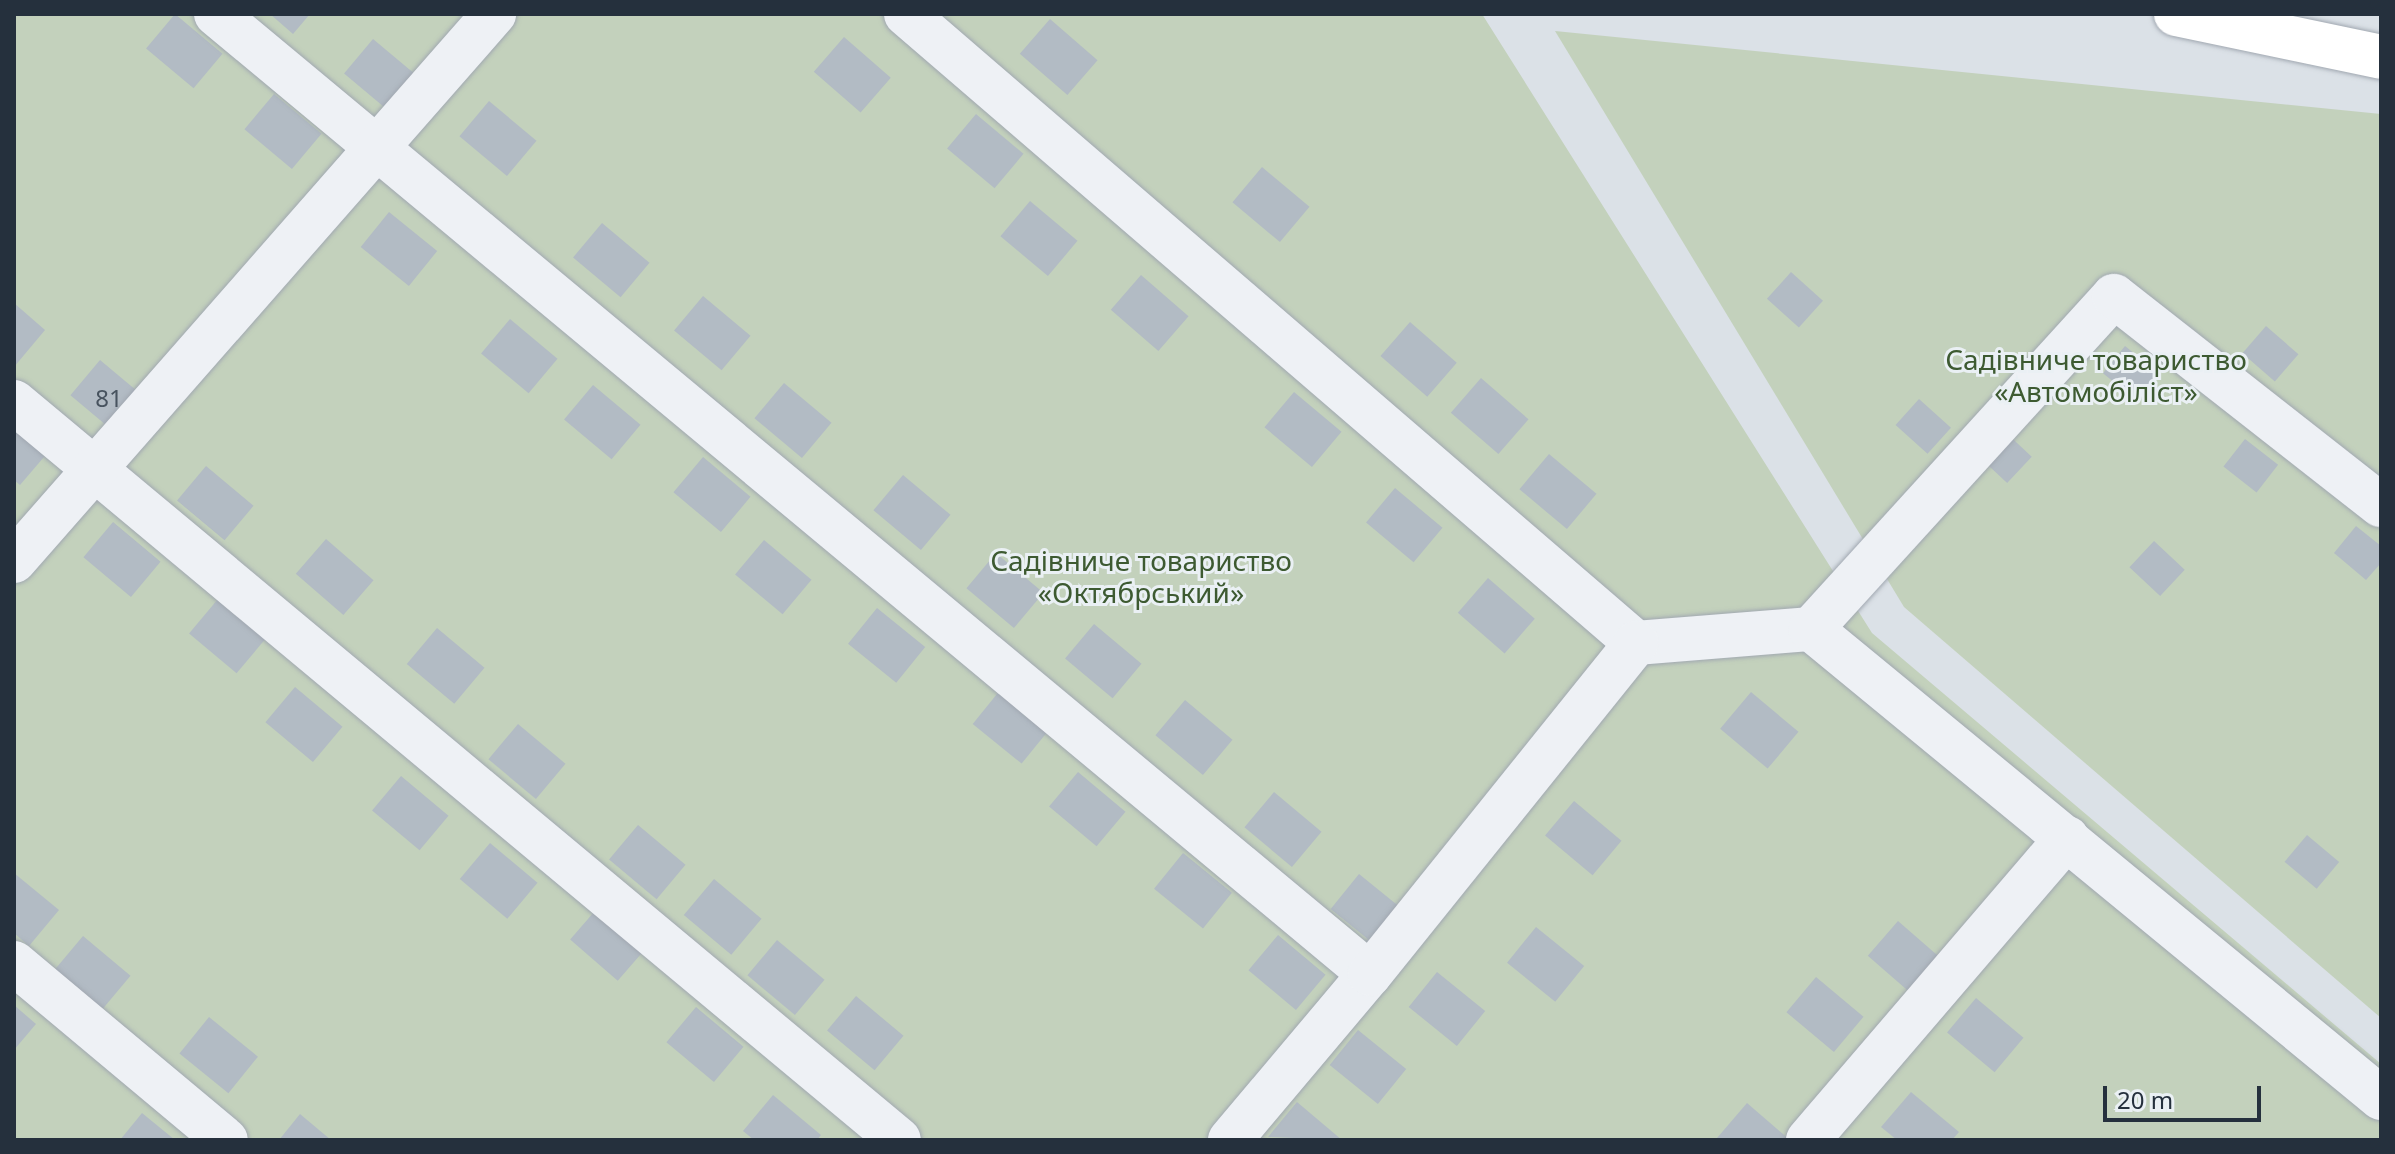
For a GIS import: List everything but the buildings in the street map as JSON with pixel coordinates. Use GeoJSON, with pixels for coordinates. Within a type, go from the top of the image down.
{"type":"FeatureCollection","features":[{"type":"Feature","properties":{"kind":"highway"},"geometry":{"type":"LineString","coordinates":[[2176,14],[2381,57]]}},
{"type":"Feature","properties":{"kind":"street"},"geometry":{"type":"LineString","coordinates":[[216,14],[1370,974]]}},
{"type":"Feature","properties":{"kind":"street"},"geometry":{"type":"LineString","coordinates":[[14,561],[494,14]]}},
{"type":"Feature","properties":{"kind":"street"},"geometry":{"type":"LineString","coordinates":[[906,14],[1636,643],[1811,629],[2114,296],[2381,505]]}},
{"type":"Feature","properties":{"kind":"street"},"geometry":{"type":"LineString","coordinates":[[14,402],[899,1140]]}},
{"type":"Feature","properties":{"kind":"street"},"geometry":{"type":"LineString","coordinates":[[1811,629],[2381,1098]]}},
{"type":"Feature","properties":{"kind":"street"},"geometry":{"type":"LineString","coordinates":[[1230,1140],[1370,974],[1636,643]]}},
{"type":"Feature","properties":{"kind":"street"},"geometry":{"type":"LineString","coordinates":[[1808,1140],[2067,838]]}},
{"type":"Feature","properties":{"kind":"street"},"geometry":{"type":"LineString","coordinates":[[14,963],[226,1140]]}},
{"type":"Feature","properties":{"kind":"green space","name":"Садівниче товариство «Октябрський»"},"geometry":{"type":"Polygon","coordinates":[[[14,14],[1482,14],[1872,633],[2381,1064],[2381,1140],[14,1140],[14,14]]]}},
{"type":"Feature","properties":{"kind":"green space","name":"Садівниче товариство «Автомобіліст»"},"geometry":{"type":"Polygon","coordinates":[[[1555,31],[2381,114],[2381,1018],[1904,607],[1555,31]]]}}]}
